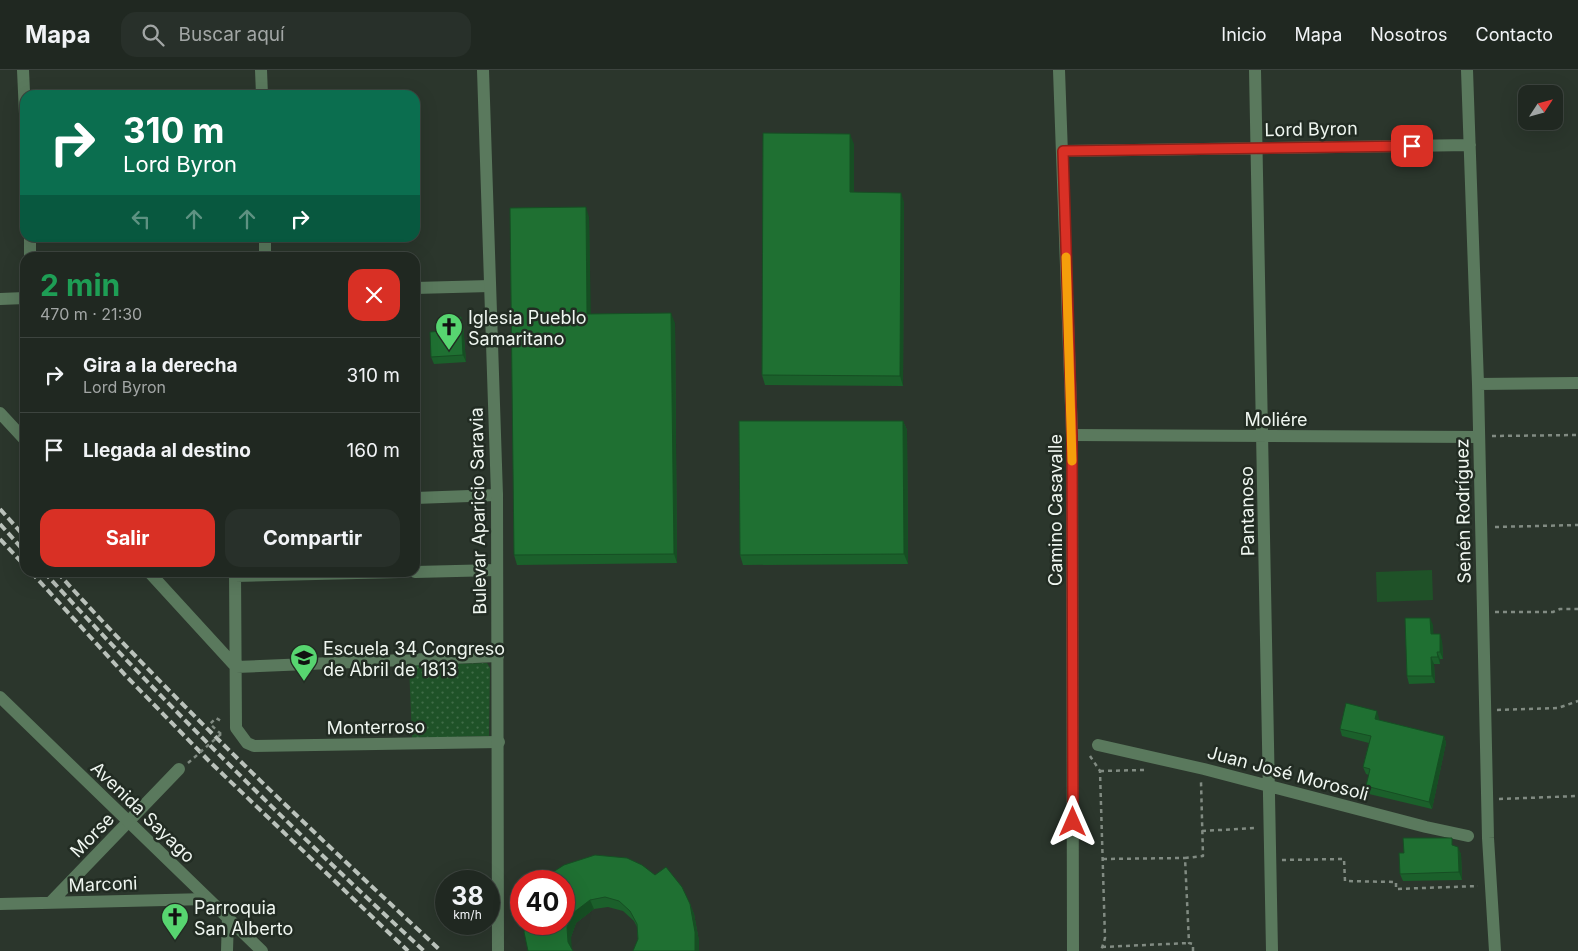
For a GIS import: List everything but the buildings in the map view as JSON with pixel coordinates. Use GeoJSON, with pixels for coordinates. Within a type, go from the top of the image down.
{"type":"FeatureCollection","features":[{"type":"Feature","properties":{"kind":"street"},"geometry":{"type":"LineString","coordinates":[[23,70],[24,90]]}},
{"type":"Feature","properties":{"kind":"street"},"geometry":{"type":"LineString","coordinates":[[261,70],[262,90]]}},
{"type":"Feature","properties":{"kind":"street","name":"Bulevar Aparicio Saravia"},"geometry":{"type":"LineString","coordinates":[[483,70],[497,495],[498,951]]}},
{"type":"Feature","properties":{"kind":"street","name":"Camino Casavalle"},"geometry":{"type":"LineString","coordinates":[[1059,70],[1072,435],[1073,951]]}},
{"type":"Feature","properties":{"kind":"street","name":"Pantanoso"},"geometry":{"type":"LineString","coordinates":[[1255,70],[1255,148],[1263,436],[1272,951]]}},
{"type":"Feature","properties":{"kind":"street","name":"Senén Rodríguez"},"geometry":{"type":"LineString","coordinates":[[1468,70],[1478,384],[1487,800],[1495,951]]}},
{"type":"Feature","properties":{"kind":"street","name":"Lord Byron"},"geometry":{"type":"LineString","coordinates":[[1063,151],[1470,145]]}},
{"type":"Feature","properties":{"kind":"street"},"geometry":{"type":"LineString","coordinates":[[420,288],[490,286]]}},
{"type":"Feature","properties":{"kind":"street"},"geometry":{"type":"LineString","coordinates":[[0,299],[20,298]]}},
{"type":"Feature","properties":{"kind":"street"},"geometry":{"type":"LineString","coordinates":[[1478,384],[1578,383]]}},
{"type":"Feature","properties":{"kind":"street"},"geometry":{"type":"LineString","coordinates":[[0,413],[20,435]]}},
{"type":"Feature","properties":{"kind":"street","name":"Moliére"},"geometry":{"type":"LineString","coordinates":[[1072,435],[1479,437]]}},
{"type":"Feature","properties":{"kind":"street"},"geometry":{"type":"LineString","coordinates":[[420,498],[497,495]]}},
{"type":"Feature","properties":{"kind":"street"},"geometry":{"type":"LineString","coordinates":[[420,572],[497,570]]}},
{"type":"Feature","properties":{"kind":"street"},"geometry":{"type":"LineString","coordinates":[[154,577],[236,667],[498,656]]}},
{"type":"Feature","properties":{"kind":"street"},"geometry":{"type":"LineString","coordinates":[[235,577],[236,667]]}},
{"type":"Feature","properties":{"kind":"street","name":"Monterroso"},"geometry":{"type":"LineString","coordinates":[[236,667],[236,728],[247,743],[254,746],[499,742]]}},
{"type":"Feature","properties":{"kind":"street","name":"Avenida Sayago"},"geometry":{"type":"LineString","coordinates":[[0,697],[262,951]]}},
{"type":"Feature","properties":{"kind":"street","name":"Juan José Morosoli"},"geometry":{"type":"LineString","coordinates":[[1094,750],[1204,769],[1426,827],[1468,836]]}},
{"type":"Feature","properties":{"kind":"street","name":"Morse"},"geometry":{"type":"LineString","coordinates":[[50,903],[184,766]]}},
{"type":"Feature","properties":{"kind":"street","name":"Marconi"},"geometry":{"type":"LineString","coordinates":[[0,904],[208,899]]}},
{"type":"Feature","properties":{"kind":"street"},"geometry":{"type":"LineString","coordinates":[[226,951],[228,918]]}},
{"type":"Feature","properties":{"kind":"path"},"geometry":{"type":"LineString","coordinates":[[1479,437],[1578,435]]}},
{"type":"Feature","properties":{"kind":"path"},"geometry":{"type":"LineString","coordinates":[[1481,528],[1578,525]]}},
{"type":"Feature","properties":{"kind":"path"},"geometry":{"type":"LineString","coordinates":[[1483,612],[1553,612],[1560,609],[1578,609]]}},
{"type":"Feature","properties":{"kind":"path"},"geometry":{"type":"LineString","coordinates":[[1486,710],[1558,708],[1578,702]]}},
{"type":"Feature","properties":{"kind":"path"},"geometry":{"type":"LineString","coordinates":[[184,766],[221,734],[210,724]]}},
{"type":"Feature","properties":{"kind":"path"},"geometry":{"type":"LineString","coordinates":[[1094,750],[1100,772],[1105,938],[1102,949],[1189,943],[1193,944],[1193,951]]}},
{"type":"Feature","properties":{"kind":"path"},"geometry":{"type":"LineString","coordinates":[[1103,859],[1203,856],[1200,786],[1204,769]]}},
{"type":"Feature","properties":{"kind":"path"},"geometry":{"type":"LineString","coordinates":[[1487,800],[1578,796]]}},
{"type":"Feature","properties":{"kind":"path"},"geometry":{"type":"LineString","coordinates":[[1202,830],[1270,828]]}},
{"type":"Feature","properties":{"kind":"path"},"geometry":{"type":"LineString","coordinates":[[1185,858],[1189,943]]}},
{"type":"Feature","properties":{"kind":"path"},"geometry":{"type":"LineString","coordinates":[[1271,860],[1344,858],[1345,882],[1396,882],[1396,889],[1491,885]]}},
{"type":"Feature","properties":{"kind":"green space"},"geometry":{"type":"Polygon","coordinates":[[[1432,570],[1433,600],[1377,602],[1376,572],[1432,570]]]}},
{"type":"Feature","properties":{"kind":"green space"},"geometry":{"type":"Polygon","coordinates":[[[487,663],[490,668],[489,736],[412,738],[409,665],[487,663]]]}},
{"type":"Feature","properties":{"kind":"railway"},"geometry":{"type":"LineString","coordinates":[[0,509],[20,531]]}},
{"type":"Feature","properties":{"kind":"railway"},"geometry":{"type":"LineString","coordinates":[[0,524],[20,546]]}},
{"type":"Feature","properties":{"kind":"railway"},"geometry":{"type":"LineString","coordinates":[[0,539],[20,561]]}},
{"type":"Feature","properties":{"kind":"railway"},"geometry":{"type":"LineString","coordinates":[[36,577],[126,676],[210,762],[408,951]]}},
{"type":"Feature","properties":{"kind":"railway"},"geometry":{"type":"LineString","coordinates":[[49,577],[230,766],[424,951]]}},
{"type":"Feature","properties":{"kind":"railway"},"geometry":{"type":"LineString","coordinates":[[62,577],[197,718],[293,812],[441,951]]}},
{"type":"Feature","properties":{"kind":"slow traffic"},"geometry":{"type":"LineString","coordinates":[[1066,257],[1072,461]]}},
{"type":"Feature","properties":{"kind":"place","name":"Iglesia Pueblo Samaritano"},"geometry":{"type":"Point","coordinates":[449,351]}},
{"type":"Feature","properties":{"kind":"place","name":"Escuela 34 Congreso de Abril de 1813"},"geometry":{"type":"Point","coordinates":[304,682]}},
{"type":"Feature","properties":{"kind":"place","name":"Parroquia San Alberto"},"geometry":{"type":"Point","coordinates":[175,941]}},
{"type":"Feature","properties":{"kind":"route"},"geometry":{"type":"LineString","coordinates":[[1073,822],[1072,435],[1063,151],[1412,146]]}}]}
